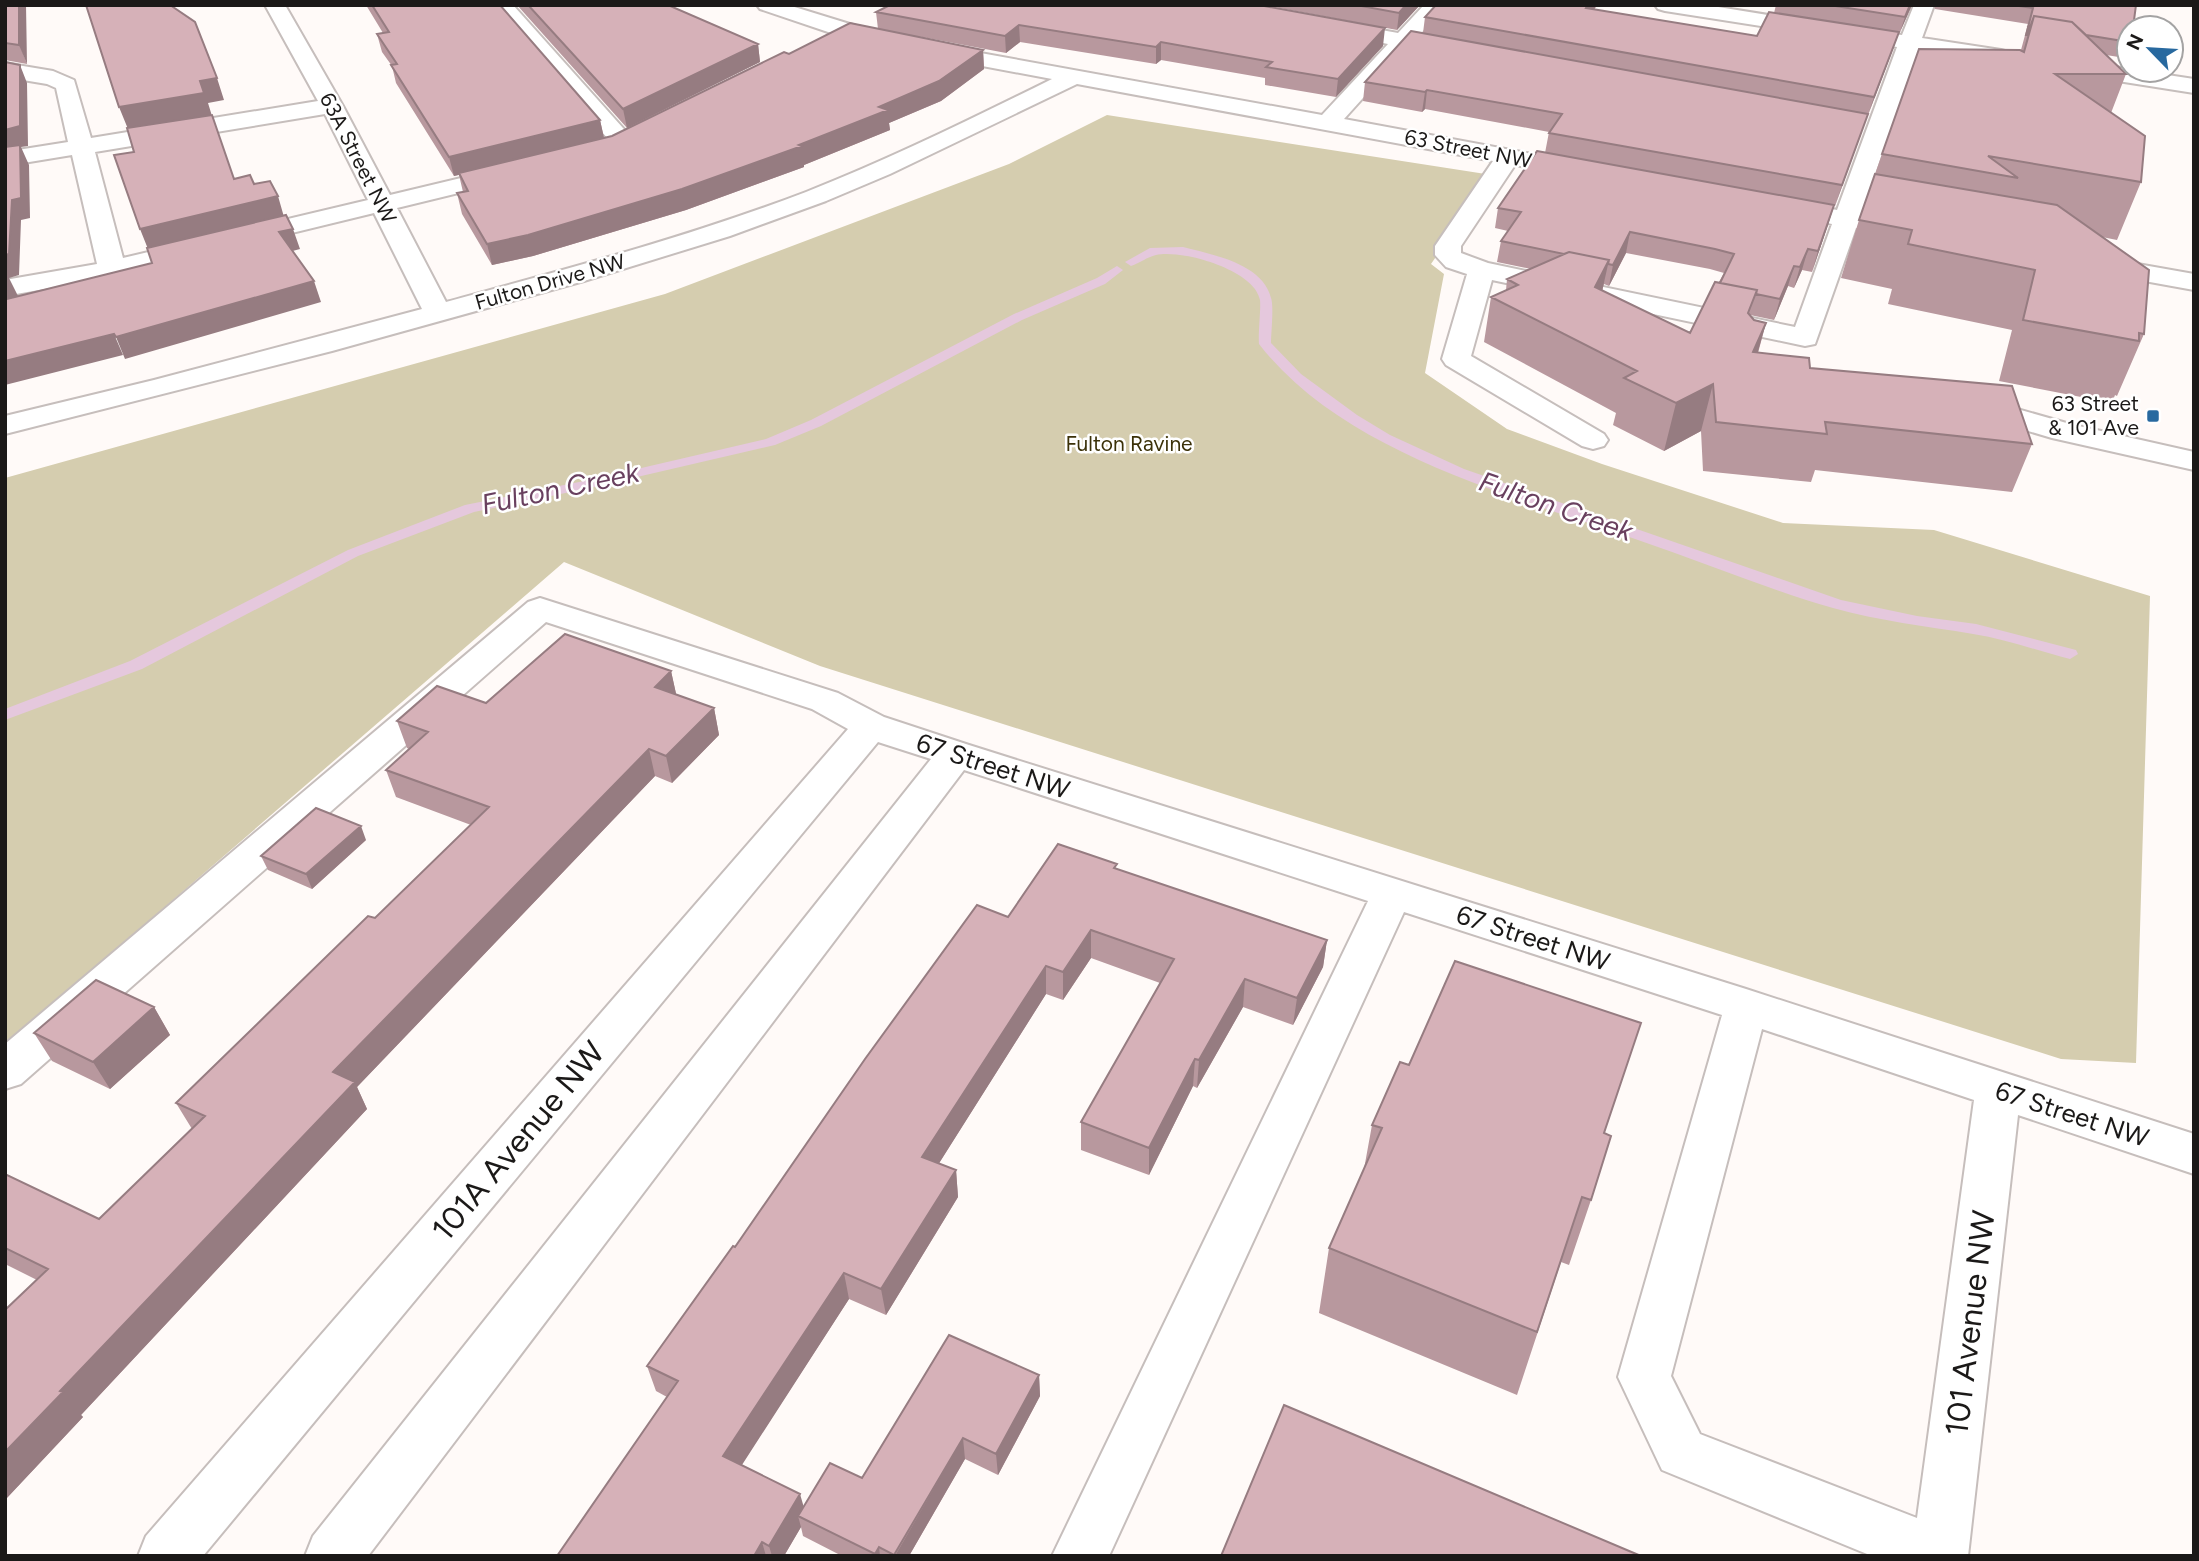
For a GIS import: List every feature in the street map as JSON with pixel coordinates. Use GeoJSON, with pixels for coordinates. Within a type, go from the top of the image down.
{"type":"FeatureCollection","features":[{"type":"Feature","properties":{"kind":"street","name":"63A Street NW"},"geometry":{"type":"LineString","coordinates":[[275,5],[332,106],[438,313]]}},
{"type":"Feature","properties":{"kind":"street"},"geometry":{"type":"LineString","coordinates":[[502,5],[623,142]]}},
{"type":"Feature","properties":{"kind":"street","name":"63 Street NW"},"geometry":{"type":"LineString","coordinates":[[767,5],[844,32],[1602,174]]}},
{"type":"Feature","properties":{"kind":"street"},"geometry":{"type":"LineString","coordinates":[[1328,123],[1435,5]]}},
{"type":"Feature","properties":{"kind":"street"},"geometry":{"type":"LineString","coordinates":[[1508,157],[1448,246],[1448,255],[1455,261],[1482,270],[1805,338],[1845,219],[1924,5]]}},
{"type":"Feature","properties":{"kind":"street"},"geometry":{"type":"LineString","coordinates":[[1675,6],[1842,33]]}},
{"type":"Feature","properties":{"kind":"street"},"geometry":{"type":"LineString","coordinates":[[813,47],[874,16]]}},
{"type":"Feature","properties":{"kind":"street"},"geometry":{"type":"LineString","coordinates":[[1307,23],[1470,53]]}},
{"type":"Feature","properties":{"kind":"street"},"geometry":{"type":"LineString","coordinates":[[1869,37],[2018,60]]}},
{"type":"Feature","properties":{"kind":"street"},"geometry":{"type":"LineString","coordinates":[[2059,66],[2194,86]]}},
{"type":"Feature","properties":{"kind":"street"},"geometry":{"type":"LineString","coordinates":[[5,70],[53,78],[66,85],[112,269]]}},
{"type":"Feature","properties":{"kind":"street","name":"Fulton Drive NW"},"geometry":{"type":"LineString","coordinates":[[5,425],[164,387],[636,258],[814,197],[972,127],[1073,77]]}},
{"type":"Feature","properties":{"kind":"street"},"geometry":{"type":"LineString","coordinates":[[5,159],[332,106]]}},
{"type":"Feature","properties":{"kind":"street"},"geometry":{"type":"LineString","coordinates":[[1850,122],[1878,127]]}},
{"type":"Feature","properties":{"kind":"street"},"geometry":{"type":"LineString","coordinates":[[599,151],[647,130]]}},
{"type":"Feature","properties":{"kind":"street"},"geometry":{"type":"LineString","coordinates":[[5,288],[112,269],[539,166]]}},
{"type":"Feature","properties":{"kind":"street"},"geometry":{"type":"LineString","coordinates":[[1751,201],[1940,236]]}},
{"type":"Feature","properties":{"kind":"street"},"geometry":{"type":"LineString","coordinates":[[2075,261],[2194,282]]}},
{"type":"Feature","properties":{"kind":"street"},"geometry":{"type":"LineString","coordinates":[[1482,270],[1456,359],[1593,440]]}},
{"type":"Feature","properties":{"kind":"street"},"geometry":{"type":"LineString","coordinates":[[1752,358],[1764,330]]}},
{"type":"Feature","properties":{"kind":"street"},"geometry":{"type":"LineString","coordinates":[[1942,398],[1983,407],[2063,432],[2194,461]]}},
{"type":"Feature","properties":{"kind":"street","name":"67 Street NW"},"geometry":{"type":"LineString","coordinates":[[5,1071],[540,609],[825,701],[871,726],[1746,1006],[2194,1154]]}},
{"type":"Feature","properties":{"kind":"street","name":"101A Avenue NW"},"geometry":{"type":"LineString","coordinates":[[166,1556],[871,726]]}},
{"type":"Feature","properties":{"kind":"street"},"geometry":{"type":"LineString","coordinates":[[333,1556],[956,754]]}},
{"type":"Feature","properties":{"kind":"street"},"geometry":{"type":"LineString","coordinates":[[1080,1556],[1392,894]]}},
{"type":"Feature","properties":{"kind":"street"},"geometry":{"type":"LineString","coordinates":[[1746,1006],[1644,1377],[1681,1452],[1940,1556]]}},
{"type":"Feature","properties":{"kind":"street","name":"101 Avenue NW"},"geometry":{"type":"LineString","coordinates":[[1940,1556],[1998,1090]]}},
{"type":"Feature","properties":{"kind":"green space","name":"Fulton Ravine"},"geometry":{"type":"Polygon","coordinates":[[[1107,115],[1492,175],[1431,264],[1444,274],[1425,373],[1507,429],[1602,464],[1783,523],[1934,530],[2150,596],[2136,1063],[2061,1059],[820,666],[564,562],[5,1045],[5,478],[665,294],[1009,164],[1107,115]]]}},
{"type":"Feature","properties":{"kind":"building"},"geometry":{"type":"Polygon","coordinates":[[[5,5],[19,5],[19,45],[5,43],[5,5]]]}},
{"type":"Feature","properties":{"kind":"building"},"geometry":{"type":"Polygon","coordinates":[[[86,5],[170,5],[195,22],[217,78],[200,81],[204,93],[119,107],[86,5]]]}},
{"type":"Feature","properties":{"kind":"building"},"geometry":{"type":"Polygon","coordinates":[[[372,5],[500,5],[600,120],[449,157],[391,65],[397,64],[377,34],[389,32],[372,5]]]}},
{"type":"Feature","properties":{"kind":"building"},"geometry":{"type":"Polygon","coordinates":[[[528,5],[668,5],[758,44],[623,109],[528,5]]]}},
{"type":"Feature","properties":{"kind":"building"},"geometry":{"type":"Polygon","coordinates":[[[890,5],[1259,5],[1385,28],[1338,79],[1266,67],[1272,62],[1161,42],[1156,47],[1019,25],[1005,36],[876,12],[890,5]]]}},
{"type":"Feature","properties":{"kind":"building"},"geometry":{"type":"Polygon","coordinates":[[[1356,5],[1406,5],[1399,13],[1356,5]]]}},
{"type":"Feature","properties":{"kind":"building"},"geometry":{"type":"Polygon","coordinates":[[[1436,5],[1588,5],[1586,8],[1757,36],[1769,12],[1899,32],[1874,97],[1425,17],[1436,5]]]}},
{"type":"Feature","properties":{"kind":"building"},"geometry":{"type":"Polygon","coordinates":[[[1829,5],[1910,5],[1905,17],[1829,5]]]}},
{"type":"Feature","properties":{"kind":"building"},"geometry":{"type":"Polygon","coordinates":[[[2012,5],[2136,5],[2135,14],[2115,14],[2115,40],[2086,35],[2072,22],[2034,16],[2026,35],[2033,8],[2012,5]]]}},
{"type":"Feature","properties":{"kind":"building"},"geometry":{"type":"Polygon","coordinates":[[[2034,16],[2072,22],[2115,63],[2115,74],[2055,74],[2145,136],[2141,182],[1988,156],[2018,178],[1882,154],[1919,49],[2024,52],[2034,16]]]}},
{"type":"Feature","properties":{"kind":"building"},"geometry":{"type":"Polygon","coordinates":[[[850,23],[983,50],[939,81],[879,107],[888,110],[799,145],[802,146],[682,189],[528,235],[487,244],[457,193],[468,191],[459,173],[612,136],[784,52],[789,54],[850,23]]]}},
{"type":"Feature","properties":{"kind":"building"},"geometry":{"type":"Polygon","coordinates":[[[1411,31],[1868,114],[1842,185],[1549,133],[1562,114],[1365,82],[1411,31]]]}},
{"type":"Feature","properties":{"kind":"building"},"geometry":{"type":"Polygon","coordinates":[[[5,62],[20,65],[20,126],[5,130],[5,62]]]}},
{"type":"Feature","properties":{"kind":"building"},"geometry":{"type":"Polygon","coordinates":[[[212,115],[234,179],[250,175],[254,184],[270,181],[278,196],[140,229],[114,155],[134,152],[127,128],[212,115]]]}},
{"type":"Feature","properties":{"kind":"building"},"geometry":{"type":"Polygon","coordinates":[[[20,145],[21,198],[12,200],[9,254],[5,255],[5,147],[20,145]]]}},
{"type":"Feature","properties":{"kind":"building"},"geometry":{"type":"Polygon","coordinates":[[[1537,151],[1834,205],[1818,251],[1808,249],[1800,267],[1794,266],[1780,299],[1756,294],[1757,290],[1720,283],[1734,254],[1715,249],[1630,232],[1613,265],[1608,264],[1609,260],[1501,241],[1521,212],[1498,208],[1537,151]]]}},
{"type":"Feature","properties":{"kind":"building"},"geometry":{"type":"Polygon","coordinates":[[[1875,174],[2057,205],[2149,270],[2144,334],[2139,333],[2139,341],[2023,320],[2035,270],[1908,244],[1912,230],[1859,220],[1875,174]]]}},
{"type":"Feature","properties":{"kind":"building"},"geometry":{"type":"Polygon","coordinates":[[[286,215],[293,229],[279,232],[314,281],[116,337],[114,334],[5,361],[5,276],[8,275],[7,299],[152,263],[147,248],[286,215]]]}},
{"type":"Feature","properties":{"kind":"building"},"geometry":{"type":"Polygon","coordinates":[[[1569,252],[1609,260],[1595,287],[1690,333],[1715,282],[1757,290],[1748,313],[1754,320],[1766,323],[1753,352],[1809,358],[1810,368],[2012,386],[2032,444],[1825,422],[1827,434],[1716,422],[1713,384],[1676,403],[1624,378],[1637,371],[1491,297],[1518,285],[1507,279],[1569,252]]]}},
{"type":"Feature","properties":{"kind":"building"},"geometry":{"type":"Polygon","coordinates":[[[565,634],[671,671],[655,687],[714,708],[666,756],[649,749],[333,1072],[355,1082],[5,1452],[5,1310],[48,1269],[5,1248],[5,1174],[99,1219],[205,1116],[176,1103],[368,916],[375,918],[489,807],[386,770],[428,732],[397,721],[437,686],[486,703],[565,634]]]}},
{"type":"Feature","properties":{"kind":"building"},"geometry":{"type":"Polygon","coordinates":[[[316,808],[361,826],[306,874],[261,856],[316,808]]]}},
{"type":"Feature","properties":{"kind":"building"},"geometry":{"type":"Polygon","coordinates":[[[1058,844],[1117,864],[1114,868],[1327,940],[1297,998],[1245,979],[1199,1060],[1195,1059],[1149,1148],[1081,1122],[1174,959],[1091,930],[1063,972],[1046,966],[922,1157],[956,1170],[881,1289],[844,1273],[723,1456],[800,1494],[769,1546],[762,1542],[754,1556],[557,1556],[678,1381],[647,1366],[733,1246],[735,1247],[865,1059],[977,905],[1008,917],[1058,844]]]}},
{"type":"Feature","properties":{"kind":"building"},"geometry":{"type":"Polygon","coordinates":[[[1455,961],[1641,1023],[1604,1133],[1611,1136],[1591,1200],[1582,1197],[1537,1332],[1329,1248],[1382,1128],[1372,1125],[1400,1062],[1409,1065],[1455,961]]]}},
{"type":"Feature","properties":{"kind":"building"},"geometry":{"type":"Polygon","coordinates":[[[96,980],[154,1007],[93,1062],[34,1033],[96,980]]]}},
{"type":"Feature","properties":{"kind":"building"},"geometry":{"type":"Polygon","coordinates":[[[949,1335],[1039,1375],[996,1454],[963,1438],[894,1555],[879,1547],[875,1554],[798,1516],[830,1463],[862,1478],[949,1335]]]}},
{"type":"Feature","properties":{"kind":"building"},"geometry":{"type":"Polygon","coordinates":[[[1284,1405],[1641,1556],[1221,1556],[1284,1405]]]}},
{"type":"Feature","properties":{"kind":"waterway","name":"Fulton Creek"},"geometry":{"type":"LineString","coordinates":[[1131,262],[1154,251],[1183,251],[1210,258],[1246,273],[1257,282],[1266,300],[1265,344],[1296,377],[1352,418],[1385,438],[1459,472],[1837,604],[1917,621],[1976,629],[2070,654]]}},
{"type":"Feature","properties":{"kind":"waterway","name":"Fulton Creek"},"geometry":{"type":"LineString","coordinates":[[5,715],[136,665],[353,553],[470,508],[594,483],[770,442],[816,423],[1018,317],[1101,281],[1117,270]]}},
{"type":"Feature","properties":{"kind":"place","name":"63 Street & 101 Ave"},"geometry":{"type":"Point","coordinates":[2153,416]}}]}
